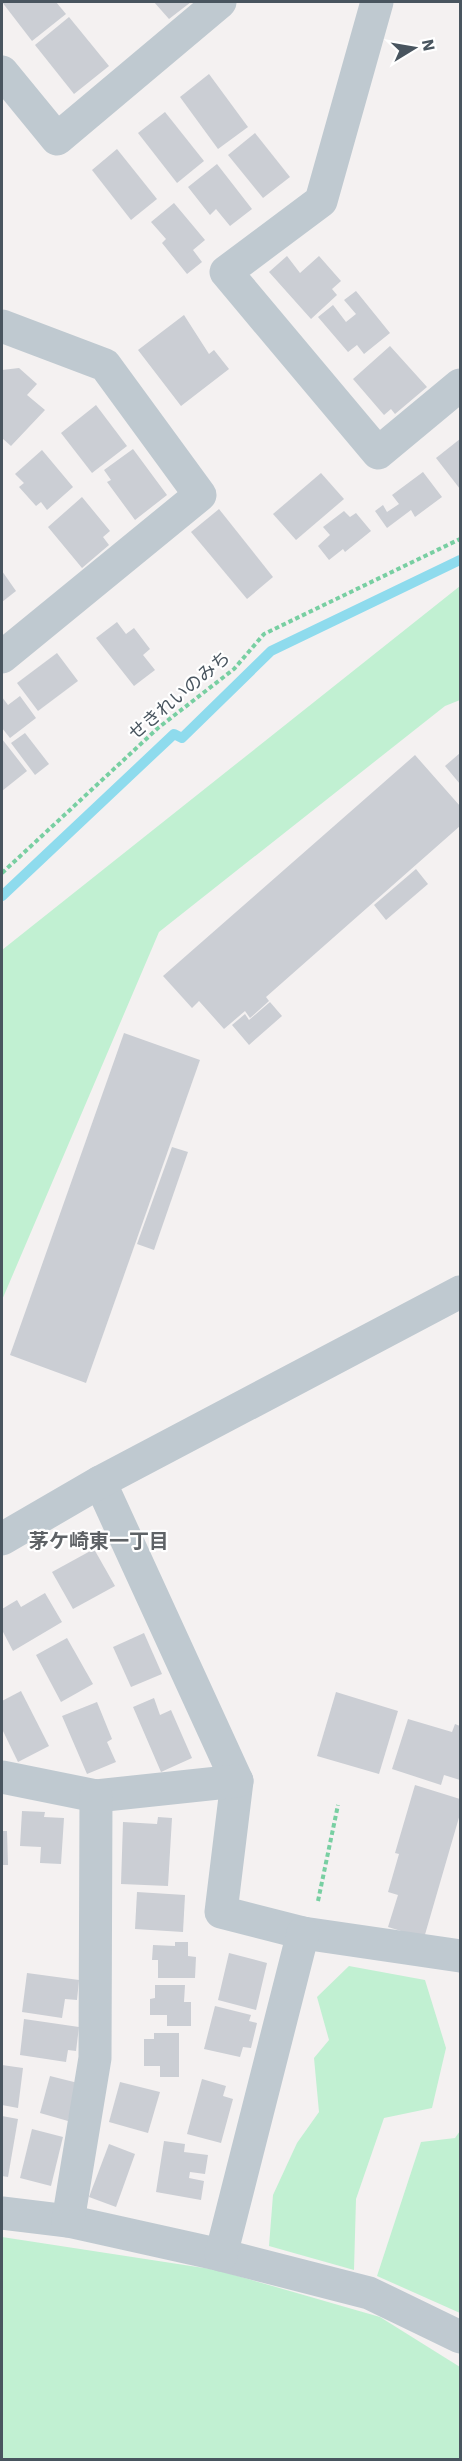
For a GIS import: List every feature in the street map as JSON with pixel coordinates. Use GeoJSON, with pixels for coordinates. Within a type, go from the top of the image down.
{"type":"FeatureCollection","features":[{"type":"Feature","properties":{"kind":"street"},"geometry":{"type":"LineString","coordinates":[[2,72],[57,139],[220,2]]}},
{"type":"Feature","properties":{"kind":"street"},"geometry":{"type":"LineString","coordinates":[[378,2],[321,201],[226,272],[378,453],[460,385]]}},
{"type":"Feature","properties":{"kind":"street"},"geometry":{"type":"LineString","coordinates":[[2,326],[105,365],[200,495],[2,657]]}},
{"type":"Feature","properties":{"kind":"street"},"geometry":{"type":"LineString","coordinates":[[2,1539],[100,1482],[460,1292]]}},
{"type":"Feature","properties":{"kind":"street"},"geometry":{"type":"LineString","coordinates":[[100,1482],[237,1781],[221,1912],[307,1934],[460,1956]]}},
{"type":"Feature","properties":{"kind":"street"},"geometry":{"type":"LineString","coordinates":[[2,1777],[96,1796],[237,1781]]}},
{"type":"Feature","properties":{"kind":"street"},"geometry":{"type":"LineString","coordinates":[[68,2221],[95,2058],[96,1796]]}},
{"type":"Feature","properties":{"kind":"street"},"geometry":{"type":"LineString","coordinates":[[221,2255],[307,1934]]}},
{"type":"Feature","properties":{"kind":"street"},"geometry":{"type":"LineString","coordinates":[[2,2213],[68,2221],[221,2255],[369,2293],[460,2337]]}},
{"type":"Feature","properties":{"kind":"path","name":"せきれいのみち"},"geometry":{"type":"LineString","coordinates":[[2,873],[158,728],[234,669],[264,634],[460,539]]}},
{"type":"Feature","properties":{"kind":"path"},"geometry":{"type":"LineString","coordinates":[[307,1934],[338,1805]]}},
{"type":"Feature","properties":{"kind":"green space"},"geometry":{"type":"Polygon","coordinates":[[[460,586],[460,700],[445,706],[159,932],[2,1300],[2,950],[460,586]]]}},
{"type":"Feature","properties":{"kind":"green space"},"geometry":{"type":"Polygon","coordinates":[[[349,1966],[425,1980],[446,2048],[432,2108],[384,2118],[356,2199],[354,2270],[269,2246],[273,2195],[297,2143],[319,2112],[314,2058],[329,2040],[317,1997],[349,1966]]]}},
{"type":"Feature","properties":{"kind":"green space"},"geometry":{"type":"Polygon","coordinates":[[[460,2131],[460,2313],[377,2276],[421,2142],[455,2138],[460,2131]]]}},
{"type":"Feature","properties":{"kind":"green space"},"geometry":{"type":"Polygon","coordinates":[[[2,2237],[217,2270],[380,2317],[460,2367],[460,2459],[2,2459],[2,2237]]]}},
{"type":"Feature","properties":{"kind":"building"},"geometry":{"type":"Polygon","coordinates":[[[2,2],[56,2],[66,14],[32,41],[2,2]]]}},
{"type":"Feature","properties":{"kind":"building"},"geometry":{"type":"Polygon","coordinates":[[[154,2],[191,2],[169,19],[154,2]]]}},
{"type":"Feature","properties":{"kind":"building"},"geometry":{"type":"Polygon","coordinates":[[[69,17],[109,66],[74,94],[35,45],[69,17]]]}},
{"type":"Feature","properties":{"kind":"building"},"geometry":{"type":"Polygon","coordinates":[[[209,74],[248,127],[218,149],[180,97],[209,74]]]}},
{"type":"Feature","properties":{"kind":"building"},"geometry":{"type":"Polygon","coordinates":[[[165,112],[204,161],[177,183],[138,133],[165,112]]]}},
{"type":"Feature","properties":{"kind":"building"},"geometry":{"type":"Polygon","coordinates":[[[255,133],[290,177],[263,198],[228,155],[255,133]]]}},
{"type":"Feature","properties":{"kind":"building"},"geometry":{"type":"Polygon","coordinates":[[[117,149],[157,199],[131,220],[92,170],[117,149]]]}},
{"type":"Feature","properties":{"kind":"building"},"geometry":{"type":"Polygon","coordinates":[[[217,164],[252,209],[230,226],[216,209],[210,215],[188,187],[217,164]]]}},
{"type":"Feature","properties":{"kind":"building"},"geometry":{"type":"Polygon","coordinates":[[[174,203],[205,240],[193,250],[202,262],[187,274],[162,243],[166,239],[151,222],[174,203]]]}},
{"type":"Feature","properties":{"kind":"building"},"geometry":{"type":"Polygon","coordinates":[[[287,256],[300,273],[319,256],[341,281],[332,289],[337,295],[311,319],[269,272],[287,256]]]}},
{"type":"Feature","properties":{"kind":"building"},"geometry":{"type":"Polygon","coordinates":[[[356,291],[390,333],[364,354],[357,345],[348,352],[318,317],[333,305],[346,322],[356,314],[344,300],[356,291]]]}},
{"type":"Feature","properties":{"kind":"building"},"geometry":{"type":"Polygon","coordinates":[[[184,315],[209,354],[214,350],[229,369],[181,406],[138,350],[184,315]]]}},
{"type":"Feature","properties":{"kind":"building"},"geometry":{"type":"Polygon","coordinates":[[[390,346],[427,387],[395,414],[391,409],[384,415],[353,379],[390,346]]]}},
{"type":"Feature","properties":{"kind":"building"},"geometry":{"type":"Polygon","coordinates":[[[19,368],[37,384],[27,395],[45,410],[11,446],[2,438],[2,370],[19,368]]]}},
{"type":"Feature","properties":{"kind":"building"},"geometry":{"type":"Polygon","coordinates":[[[96,405],[127,446],[92,473],[61,433],[96,405]]]}},
{"type":"Feature","properties":{"kind":"building"},"geometry":{"type":"Polygon","coordinates":[[[460,439],[460,489],[436,458],[460,439]]]}},
{"type":"Feature","properties":{"kind":"building"},"geometry":{"type":"Polygon","coordinates":[[[133,449],[167,495],[135,520],[107,482],[111,480],[104,470],[133,449]]]}},
{"type":"Feature","properties":{"kind":"building"},"geometry":{"type":"Polygon","coordinates":[[[42,450],[73,487],[47,510],[41,502],[36,506],[19,487],[24,483],[15,474],[42,450]]]}},
{"type":"Feature","properties":{"kind":"building"},"geometry":{"type":"Polygon","coordinates":[[[423,472],[442,497],[415,517],[411,510],[387,528],[375,511],[383,505],[387,512],[399,504],[392,495],[423,472]]]}},
{"type":"Feature","properties":{"kind":"building"},"geometry":{"type":"Polygon","coordinates":[[[321,473],[344,499],[296,540],[273,514],[321,473]]]}},
{"type":"Feature","properties":{"kind":"building"},"geometry":{"type":"Polygon","coordinates":[[[82,497],[110,531],[103,537],[109,545],[82,568],[48,527],[82,497]]]}},
{"type":"Feature","properties":{"kind":"building"},"geometry":{"type":"Polygon","coordinates":[[[219,509],[273,577],[247,599],[191,532],[219,509]]]}},
{"type":"Feature","properties":{"kind":"building"},"geometry":{"type":"Polygon","coordinates":[[[344,511],[350,517],[356,513],[371,531],[345,552],[343,549],[329,560],[318,546],[330,535],[323,527],[344,511]]]}},
{"type":"Feature","properties":{"kind":"building"},"geometry":{"type":"Polygon","coordinates":[[[2,571],[16,591],[2,602],[2,571]]]}},
{"type":"Feature","properties":{"kind":"building"},"geometry":{"type":"Polygon","coordinates":[[[117,622],[126,634],[134,628],[150,649],[143,655],[155,670],[134,686],[96,638],[117,622]]]}},
{"type":"Feature","properties":{"kind":"building"},"geometry":{"type":"Polygon","coordinates":[[[57,653],[78,681],[38,711],[17,683],[57,653]]]}},
{"type":"Feature","properties":{"kind":"building"},"geometry":{"type":"Polygon","coordinates":[[[20,696],[36,718],[10,738],[2,728],[2,697],[8,705],[20,696]]]}},
{"type":"Feature","properties":{"kind":"building"},"geometry":{"type":"Polygon","coordinates":[[[25,733],[49,764],[35,775],[11,743],[25,733]]]}},
{"type":"Feature","properties":{"kind":"building"},"geometry":{"type":"Polygon","coordinates":[[[2,739],[27,771],[2,791],[2,739]]]}},
{"type":"Feature","properties":{"kind":"building"},"geometry":{"type":"Polygon","coordinates":[[[460,753],[460,784],[445,766],[460,753]]]}},
{"type":"Feature","properties":{"kind":"building"},"geometry":{"type":"Polygon","coordinates":[[[415,755],[460,806],[460,826],[266,997],[269,1001],[250,1018],[245,1011],[224,1029],[199,1001],[192,1008],[163,976],[415,755]]]}},
{"type":"Feature","properties":{"kind":"building"},"geometry":{"type":"Polygon","coordinates":[[[416,869],[428,884],[386,920],[374,905],[416,869]]]}},
{"type":"Feature","properties":{"kind":"building"},"geometry":{"type":"Polygon","coordinates":[[[270,1002],[282,1016],[249,1045],[232,1025],[245,1014],[249,1020],[270,1002]]]}},
{"type":"Feature","properties":{"kind":"building"},"geometry":{"type":"Polygon","coordinates":[[[124,1033],[200,1060],[86,1383],[10,1355],[124,1033]]]}},
{"type":"Feature","properties":{"kind":"building"},"geometry":{"type":"Polygon","coordinates":[[[172,1147],[188,1152],[154,1250],[137,1244],[172,1147]]]}},
{"type":"Feature","properties":{"kind":"building"},"geometry":{"type":"Polygon","coordinates":[[[94,1549],[115,1586],[73,1609],[52,1572],[94,1549]]]}},
{"type":"Feature","properties":{"kind":"building"},"geometry":{"type":"Polygon","coordinates":[[[45,1593],[62,1622],[13,1651],[2,1630],[2,1609],[17,1600],[21,1607],[45,1593]]]}},
{"type":"Feature","properties":{"kind":"building"},"geometry":{"type":"Polygon","coordinates":[[[144,1633],[162,1674],[131,1687],[113,1647],[144,1633]]]}},
{"type":"Feature","properties":{"kind":"building"},"geometry":{"type":"Polygon","coordinates":[[[67,1638],[93,1684],[61,1702],[36,1655],[67,1638]]]}},
{"type":"Feature","properties":{"kind":"building"},"geometry":{"type":"Polygon","coordinates":[[[21,1691],[49,1746],[18,1762],[2,1729],[2,1701],[21,1691]]]}},
{"type":"Feature","properties":{"kind":"building"},"geometry":{"type":"Polygon","coordinates":[[[336,1692],[398,1711],[379,1774],[317,1756],[336,1692]]]}},
{"type":"Feature","properties":{"kind":"building"},"geometry":{"type":"Polygon","coordinates":[[[154,1698],[160,1715],[171,1710],[192,1758],[161,1772],[133,1707],[154,1698]]]}},
{"type":"Feature","properties":{"kind":"building"},"geometry":{"type":"Polygon","coordinates":[[[97,1702],[112,1739],[107,1742],[116,1762],[87,1774],[62,1716],[97,1702]]]}},
{"type":"Feature","properties":{"kind":"building"},"geometry":{"type":"Polygon","coordinates":[[[408,1719],[452,1732],[455,1724],[460,1726],[460,1780],[444,1775],[441,1785],[392,1769],[408,1719]]]}},
{"type":"Feature","properties":{"kind":"building"},"geometry":{"type":"Polygon","coordinates":[[[415,1785],[460,1799],[460,1814],[424,1938],[388,1927],[398,1895],[388,1892],[399,1854],[395,1853],[415,1785]]]}},
{"type":"Feature","properties":{"kind":"building"},"geometry":{"type":"Polygon","coordinates":[[[22,1811],[45,1812],[44,1817],[64,1818],[61,1864],[40,1863],[41,1847],[20,1846],[22,1811]]]}},
{"type":"Feature","properties":{"kind":"building"},"geometry":{"type":"Polygon","coordinates":[[[158,1817],[172,1818],[168,1886],[121,1884],[123,1822],[157,1824],[158,1817]]]}},
{"type":"Feature","properties":{"kind":"building"},"geometry":{"type":"Polygon","coordinates":[[[2,1831],[7,1831],[8,1865],[2,1865],[2,1831]]]}},
{"type":"Feature","properties":{"kind":"building"},"geometry":{"type":"Polygon","coordinates":[[[137,1892],[185,1895],[183,1932],[135,1929],[137,1892]]]}},
{"type":"Feature","properties":{"kind":"building"},"geometry":{"type":"Polygon","coordinates":[[[175,1942],[188,1942],[188,1956],[196,1957],[195,1978],[158,1978],[158,1960],[152,1960],[153,1945],[175,1946],[175,1942]]]}},
{"type":"Feature","properties":{"kind":"building"},"geometry":{"type":"Polygon","coordinates":[[[229,1953],[267,1963],[256,2010],[218,2000],[229,1953]]]}},
{"type":"Feature","properties":{"kind":"building"},"geometry":{"type":"Polygon","coordinates":[[[27,1973],[79,1980],[77,2000],[65,1999],[62,2018],[22,2012],[27,1973]]]}},
{"type":"Feature","properties":{"kind":"building"},"geometry":{"type":"Polygon","coordinates":[[[155,1985],[185,1985],[184,2002],[191,2002],[191,2026],[167,2026],[167,2015],[150,2015],[150,1999],[155,1998],[155,1985]]]}},
{"type":"Feature","properties":{"kind":"building"},"geometry":{"type":"Polygon","coordinates":[[[215,2006],[251,2015],[249,2021],[257,2023],[251,2048],[243,2047],[240,2057],[204,2049],[215,2006]]]}},
{"type":"Feature","properties":{"kind":"building"},"geometry":{"type":"Polygon","coordinates":[[[24,2019],[79,2027],[76,2051],[68,2050],[66,2062],[20,2055],[24,2019]]]}},
{"type":"Feature","properties":{"kind":"building"},"geometry":{"type":"Polygon","coordinates":[[[154,2033],[179,2033],[179,2077],[160,2077],[160,2066],[144,2066],[144,2039],[154,2039],[154,2033]]]}},
{"type":"Feature","properties":{"kind":"building"},"geometry":{"type":"Polygon","coordinates":[[[2,2065],[23,2068],[18,2108],[2,2105],[2,2065]]]}},
{"type":"Feature","properties":{"kind":"building"},"geometry":{"type":"Polygon","coordinates":[[[50,2076],[78,2083],[68,2121],[40,2113],[50,2076]]]}},
{"type":"Feature","properties":{"kind":"building"},"geometry":{"type":"Polygon","coordinates":[[[202,2079],[226,2086],[223,2096],[233,2099],[221,2143],[187,2134],[202,2079]]]}},
{"type":"Feature","properties":{"kind":"building"},"geometry":{"type":"Polygon","coordinates":[[[120,2082],[160,2092],[148,2133],[109,2122],[120,2082]]]}},
{"type":"Feature","properties":{"kind":"building"},"geometry":{"type":"Polygon","coordinates":[[[2,2116],[18,2119],[8,2177],[2,2176],[2,2116]]]}},
{"type":"Feature","properties":{"kind":"building"},"geometry":{"type":"Polygon","coordinates":[[[32,2129],[63,2137],[51,2186],[20,2178],[32,2129]]]}},
{"type":"Feature","properties":{"kind":"building"},"geometry":{"type":"Polygon","coordinates":[[[164,2141],[185,2144],[184,2152],[208,2155],[205,2174],[190,2172],[189,2178],[204,2181],[201,2200],[156,2192],[164,2141]]]}},
{"type":"Feature","properties":{"kind":"building"},"geometry":{"type":"Polygon","coordinates":[[[109,2144],[135,2154],[116,2207],[89,2197],[109,2144]]]}},
{"type":"Feature","properties":{"kind":"waterway"},"geometry":{"type":"LineString","coordinates":[[2,896],[174,734],[182,738],[271,651],[460,560]]}},
{"type":"Feature","properties":{"kind":"district","name":"茅ケ崎東一丁目"},"geometry":{"type":"Point","coordinates":[99,1540]}}]}
